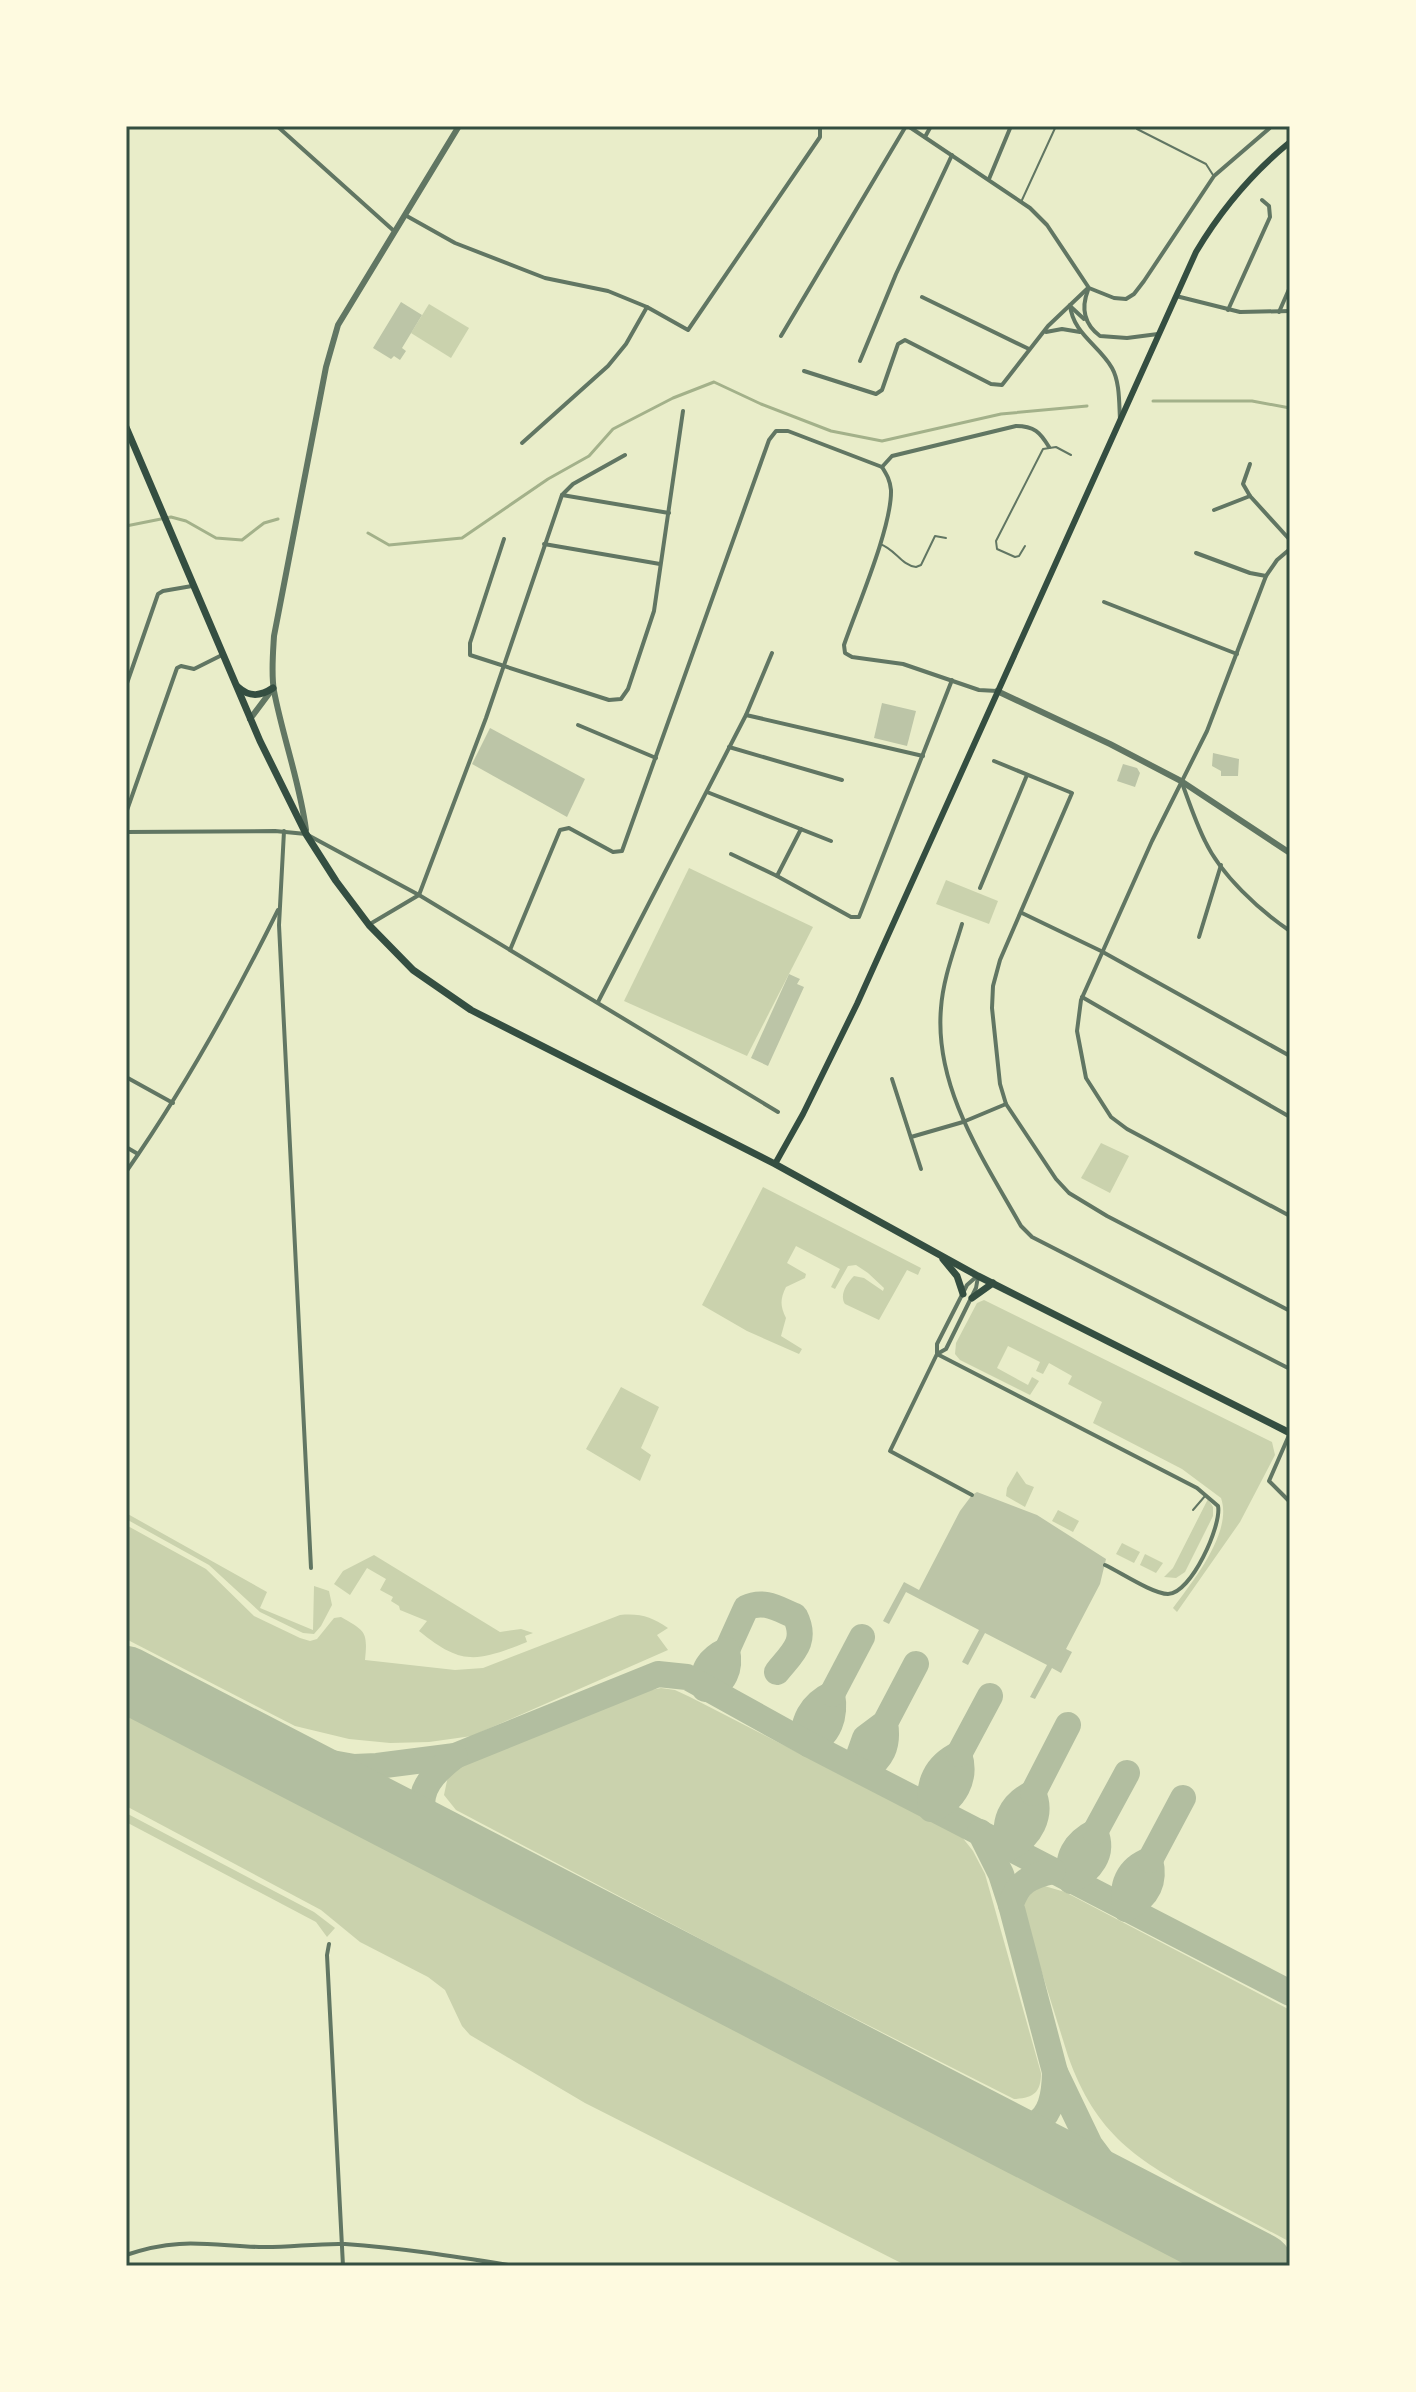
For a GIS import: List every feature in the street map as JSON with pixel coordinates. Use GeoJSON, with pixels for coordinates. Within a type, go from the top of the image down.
{"type":"FeatureCollection","features":[{"type":"Feature","properties":{"kind":"main road"},"geometry":{"type":"LineString","coordinates":[[775,1164],[857,1004],[1196,252],[1223,211],[1251,178],[1290,142]]}},
{"type":"Feature","properties":{"kind":"main road"},"geometry":{"type":"LineString","coordinates":[[126,427],[250,719],[306,834],[369,925],[413,970],[471,1010],[775,1164],[978,1276],[1290,1433]]}},
{"type":"Feature","properties":{"kind":"main road"},"geometry":{"type":"LineString","coordinates":[[237,686],[256,695],[273,688]]}},
{"type":"Feature","properties":{"kind":"main road"},"geometry":{"type":"LineString","coordinates":[[939,1254],[957,1276],[963,1294]]}},
{"type":"Feature","properties":{"kind":"main road"},"geometry":{"type":"LineString","coordinates":[[972,1298],[993,1283]]}},
{"type":"Feature","properties":{"kind":"street"},"geometry":{"type":"LineString","coordinates":[[277,126],[395,232]]}},
{"type":"Feature","properties":{"kind":"street"},"geometry":{"type":"LineString","coordinates":[[306,834],[303,806],[273,688],[274,636],[326,367],[338,325],[459,126]]}},
{"type":"Feature","properties":{"kind":"street"},"geometry":{"type":"LineString","coordinates":[[405,215],[455,243],[560,282],[608,291],[647,307],[688,330],[820,137],[820,126]]}},
{"type":"Feature","properties":{"kind":"street"},"geometry":{"type":"LineString","coordinates":[[781,336],[907,126],[1022,201],[1047,225],[1089,288],[1114,298],[1126,299],[1134,294],[1214,176],[1272,126]]}},
{"type":"Feature","properties":{"kind":"street"},"geometry":{"type":"LineString","coordinates":[[925,137],[931,126]]}},
{"type":"Feature","properties":{"kind":"street"},"geometry":{"type":"LineString","coordinates":[[989,179],[1011,126]]}},
{"type":"Feature","properties":{"kind":"street"},"geometry":{"type":"LineString","coordinates":[[860,361],[896,274],[952,155]]}},
{"type":"Feature","properties":{"kind":"street"},"geometry":{"type":"LineString","coordinates":[[1228,310],[1270,217],[1269,206],[1262,200]]}},
{"type":"Feature","properties":{"kind":"street"},"geometry":{"type":"LineString","coordinates":[[1279,312],[1290,287]]}},
{"type":"Feature","properties":{"kind":"street"},"geometry":{"type":"LineString","coordinates":[[804,371],[876,394],[882,390],[898,344],[905,340],[991,384],[1002,385],[1043,332],[1089,288]]}},
{"type":"Feature","properties":{"kind":"street"},"geometry":{"type":"LineString","coordinates":[[1086,320],[1083,308],[1089,288]]}},
{"type":"Feature","properties":{"kind":"street"},"geometry":{"type":"LineString","coordinates":[[1176,296],[1228,310],[1290,311]]}},
{"type":"Feature","properties":{"kind":"street"},"geometry":{"type":"LineString","coordinates":[[922,297],[1029,349]]}},
{"type":"Feature","properties":{"kind":"street"},"geometry":{"type":"LineString","coordinates":[[1070,305],[1094,331],[1111,339],[1159,334]]}},
{"type":"Feature","properties":{"kind":"street"},"geometry":{"type":"LineString","coordinates":[[1070,305],[1072,319],[1107,361],[1115,376],[1120,420]]}},
{"type":"Feature","properties":{"kind":"street"},"geometry":{"type":"LineString","coordinates":[[522,443],[608,366],[626,344],[647,307]]}},
{"type":"Feature","properties":{"kind":"street"},"geometry":{"type":"LineString","coordinates":[[1043,332],[1062,329],[1081,332]]}},
{"type":"Feature","properties":{"kind":"street"},"geometry":{"type":"LineString","coordinates":[[504,539],[469,648],[473,658],[609,700],[621,699],[628,689],[654,611],[683,411]]}},
{"type":"Feature","properties":{"kind":"street"},"geometry":{"type":"LineString","coordinates":[[882,467],[892,456],[1016,426],[1030,426],[1037,430],[1049,447]]}},
{"type":"Feature","properties":{"kind":"street"},"geometry":{"type":"LineString","coordinates":[[510,950],[560,830],[569,828],[613,852],[620,852],[776,431],[788,431],[882,467],[889,478],[891,492],[879,544],[844,645],[845,653],[852,657],[903,664],[979,690],[997,691],[1181,781],[1290,853]]}},
{"type":"Feature","properties":{"kind":"street"},"geometry":{"type":"LineString","coordinates":[[369,925],[419,895],[562,495],[573,484],[625,455]]}},
{"type":"Feature","properties":{"kind":"street"},"geometry":{"type":"LineString","coordinates":[[1250,464],[1243,484],[1290,540]]}},
{"type":"Feature","properties":{"kind":"street"},"geometry":{"type":"LineString","coordinates":[[562,495],[669,513]]}},
{"type":"Feature","properties":{"kind":"street"},"geometry":{"type":"LineString","coordinates":[[1214,510],[1250,496]]}},
{"type":"Feature","properties":{"kind":"street"},"geometry":{"type":"LineString","coordinates":[[544,544],[661,564]]}},
{"type":"Feature","properties":{"kind":"street"},"geometry":{"type":"LineString","coordinates":[[1290,549],[1277,560],[1266,576],[1207,731],[1101,951],[1082,999],[1077,1031],[1082,1065],[1111,1117],[1127,1129],[1290,1216]]}},
{"type":"Feature","properties":{"kind":"street"},"geometry":{"type":"LineString","coordinates":[[1196,553],[1266,576]]}},
{"type":"Feature","properties":{"kind":"street"},"geometry":{"type":"LineString","coordinates":[[126,686],[158,594],[192,586]]}},
{"type":"Feature","properties":{"kind":"street"},"geometry":{"type":"LineString","coordinates":[[1104,602],[1237,654]]}},
{"type":"Feature","properties":{"kind":"street"},"geometry":{"type":"LineString","coordinates":[[598,1002],[746,715],[772,653]]}},
{"type":"Feature","properties":{"kind":"street"},"geometry":{"type":"LineString","coordinates":[[126,813],[177,668],[194,669],[222,655]]}},
{"type":"Feature","properties":{"kind":"street"},"geometry":{"type":"LineString","coordinates":[[731,854],[851,917],[859,917],[952,680]]}},
{"type":"Feature","properties":{"kind":"street"},"geometry":{"type":"LineString","coordinates":[[250,719],[273,688]]}},
{"type":"Feature","properties":{"kind":"street"},"geometry":{"type":"LineString","coordinates":[[746,715],[923,756]]}},
{"type":"Feature","properties":{"kind":"street"},"geometry":{"type":"LineString","coordinates":[[578,725],[656,758]]}},
{"type":"Feature","properties":{"kind":"street"},"geometry":{"type":"LineString","coordinates":[[729,747],[842,780]]}},
{"type":"Feature","properties":{"kind":"street"},"geometry":{"type":"LineString","coordinates":[[994,761],[1072,793],[1000,960],[993,986],[996,1060],[1006,1104],[1041,1159],[1069,1193],[1290,1311]]}},
{"type":"Feature","properties":{"kind":"street"},"geometry":{"type":"LineString","coordinates":[[980,888],[1027,775]]}},
{"type":"Feature","properties":{"kind":"street"},"geometry":{"type":"LineString","coordinates":[[1181,781],[1205,843],[1258,908],[1290,931]]}},
{"type":"Feature","properties":{"kind":"street"},"geometry":{"type":"LineString","coordinates":[[706,791],[831,841]]}},
{"type":"Feature","properties":{"kind":"street"},"geometry":{"type":"LineString","coordinates":[[777,876],[801,829]]}},
{"type":"Feature","properties":{"kind":"street"},"geometry":{"type":"LineString","coordinates":[[284,831],[279,908],[311,1568]]}},
{"type":"Feature","properties":{"kind":"street"},"geometry":{"type":"LineString","coordinates":[[126,832],[284,831],[306,834],[419,895],[778,1112]]}},
{"type":"Feature","properties":{"kind":"street"},"geometry":{"type":"LineString","coordinates":[[1199,937],[1221,865]]}},
{"type":"Feature","properties":{"kind":"street"},"geometry":{"type":"LineString","coordinates":[[126,1172],[173,1104],[279,908]]}},
{"type":"Feature","properties":{"kind":"street"},"geometry":{"type":"LineString","coordinates":[[1022,913],[1101,951],[1290,1056]]}},
{"type":"Feature","properties":{"kind":"street"},"geometry":{"type":"LineString","coordinates":[[962,924],[947,973],[940,1022],[949,1079],[963,1122],[1021,1226],[1032,1237],[1290,1369]]}},
{"type":"Feature","properties":{"kind":"street"},"geometry":{"type":"LineString","coordinates":[[1082,999],[1290,1117]]}},
{"type":"Feature","properties":{"kind":"street"},"geometry":{"type":"LineString","coordinates":[[126,1077],[173,1104]]}},
{"type":"Feature","properties":{"kind":"street"},"geometry":{"type":"LineString","coordinates":[[892,1079],[921,1169]]}},
{"type":"Feature","properties":{"kind":"street"},"geometry":{"type":"LineString","coordinates":[[911,1137],[963,1122],[1006,1104]]}},
{"type":"Feature","properties":{"kind":"street"},"geometry":{"type":"LineString","coordinates":[[126,1147],[139,1154]]}},
{"type":"Feature","properties":{"kind":"street"},"geometry":{"type":"LineString","coordinates":[[972,1495],[890,1451],[937,1354],[937,1344],[971,1280],[978,1276]]}},
{"type":"Feature","properties":{"kind":"street"},"geometry":{"type":"LineString","coordinates":[[937,1354],[946,1349],[972,1298],[978,1276]]}},
{"type":"Feature","properties":{"kind":"street"},"geometry":{"type":"LineString","coordinates":[[937,1354],[1122,1448],[1206,1494],[1218,1506],[1217,1526],[1188,1582],[1176,1592],[1168,1594],[1105,1565]]}},
{"type":"Feature","properties":{"kind":"street"},"geometry":{"type":"LineString","coordinates":[[1290,1433],[1269,1481],[1290,1502]]}},
{"type":"Feature","properties":{"kind":"street"},"geometry":{"type":"LineString","coordinates":[[329,1944],[327,1955],[343,2266]]}},
{"type":"Feature","properties":{"kind":"street"},"geometry":{"type":"LineString","coordinates":[[126,2255],[172,2243],[259,2247],[342,2244],[426,2252],[515,2266]]}},
{"type":"Feature","properties":{"kind":"lane"},"geometry":{"type":"LineString","coordinates":[[1022,201],[1056,126]]}},
{"type":"Feature","properties":{"kind":"lane"},"geometry":{"type":"LineString","coordinates":[[1137,129],[1206,164],[1214,176]]}},
{"type":"Feature","properties":{"kind":"lane"},"geometry":{"type":"LineString","coordinates":[[1025,546],[1015,557],[997,549],[996,541],[1043,449],[1056,447],[1071,455]]}},
{"type":"Feature","properties":{"kind":"lane"},"geometry":{"type":"LineString","coordinates":[[879,544],[889,547],[907,565],[916,567],[921,565],[935,536],[946,538]]}},
{"type":"Feature","properties":{"kind":"lane"},"geometry":{"type":"LineString","coordinates":[[1193,1510],[1206,1494]]}},
{"type":"Feature","properties":{"kind":"green space"},"geometry":{"type":"Polygon","coordinates":[[[429,304],[469,328],[451,358],[411,333],[429,304]]]}},
{"type":"Feature","properties":{"kind":"green space"},"geometry":{"type":"Polygon","coordinates":[[[689,868],[813,927],[747,1056],[624,1001],[689,868]]]}},
{"type":"Feature","properties":{"kind":"green space"},"geometry":{"type":"Polygon","coordinates":[[[946,880],[998,901],[989,924],[936,904],[946,880]]]}},
{"type":"Feature","properties":{"kind":"green space"},"geometry":{"type":"Polygon","coordinates":[[[1101,1143],[1129,1156],[1110,1193],[1081,1178],[1101,1143]]]}},
{"type":"Feature","properties":{"kind":"green space"},"geometry":{"type":"Polygon","coordinates":[[[763,1187],[921,1268],[918,1275],[907,1270],[879,1320],[845,1304],[843,1300],[845,1289],[854,1276],[864,1278],[883,1291],[884,1288],[868,1273],[856,1265],[848,1266],[835,1289],[831,1287],[840,1269],[796,1246],[787,1263],[806,1274],[805,1278],[784,1291],[782,1302],[786,1318],[781,1336],[802,1349],[799,1354],[747,1331],[702,1305],[763,1187]]]}},
{"type":"Feature","properties":{"kind":"green space"},"geometry":{"type":"Polygon","coordinates":[[[984,1300],[1272,1442],[1275,1455],[1240,1522],[1177,1612],[1173,1608],[1216,1541],[1223,1511],[1221,1498],[1182,1469],[1093,1423],[1102,1402],[1068,1384],[1072,1376],[1049,1363],[1043,1374],[1036,1371],[1040,1362],[1008,1346],[997,1368],[1028,1385],[1032,1377],[1039,1381],[1030,1395],[960,1360],[955,1354],[956,1343],[977,1303],[984,1300]]]}},
{"type":"Feature","properties":{"kind":"green space"},"geometry":{"type":"Polygon","coordinates":[[[621,1387],[659,1407],[641,1448],[651,1455],[640,1481],[586,1449],[621,1387]]]}},
{"type":"Feature","properties":{"kind":"green space"},"geometry":{"type":"Polygon","coordinates":[[[1017,1471],[1026,1484],[1034,1487],[1025,1507],[1006,1496],[1017,1471]]]}},
{"type":"Feature","properties":{"kind":"green space"},"geometry":{"type":"Polygon","coordinates":[[[1208,1499],[1213,1507],[1213,1516],[1185,1572],[1176,1578],[1164,1577],[1173,1568],[1208,1499]]]}},
{"type":"Feature","properties":{"kind":"green space"},"geometry":{"type":"Polygon","coordinates":[[[1058,1510],[1079,1521],[1073,1532],[1052,1521],[1058,1510]]]}},
{"type":"Feature","properties":{"kind":"green space"},"geometry":{"type":"Polygon","coordinates":[[[126,1513],[267,1592],[260,1608],[313,1630],[314,1586],[329,1591],[332,1605],[314,1634],[303,1633],[260,1612],[209,1565],[126,1519],[126,1513]]]}},
{"type":"Feature","properties":{"kind":"green space"},"geometry":{"type":"Polygon","coordinates":[[[126,1525],[206,1569],[254,1616],[300,1638],[310,1641],[317,1639],[334,1618],[341,1617],[363,1633],[365,1660],[455,1670],[483,1668],[620,1615],[646,1617],[668,1628],[657,1635],[668,1650],[472,1736],[390,1743],[349,1739],[295,1726],[126,1639],[126,1525]]]}},
{"type":"Feature","properties":{"kind":"green space"},"geometry":{"type":"Polygon","coordinates":[[[1122,1543],[1140,1552],[1134,1563],[1116,1554],[1122,1543]]]}},
{"type":"Feature","properties":{"kind":"green space"},"geometry":{"type":"Polygon","coordinates":[[[1145,1554],[1163,1563],[1156,1573],[1140,1565],[1145,1554]]]}},
{"type":"Feature","properties":{"kind":"green space"},"geometry":{"type":"Polygon","coordinates":[[[374,1555],[500,1632],[521,1629],[533,1633],[525,1636],[527,1642],[482,1657],[459,1655],[447,1650],[419,1631],[427,1621],[400,1610],[391,1601],[393,1597],[380,1590],[386,1579],[367,1568],[350,1595],[334,1584],[343,1571],[374,1555]]]}},
{"type":"Feature","properties":{"kind":"green space"},"geometry":{"type":"Polygon","coordinates":[[[661,1688],[690,1697],[962,1837],[985,1874],[1041,2073],[1035,2093],[1014,2099],[767,1974],[456,1810],[444,1795],[448,1776],[456,1768],[646,1691],[661,1688]]]}},
{"type":"Feature","properties":{"kind":"green space"},"geometry":{"type":"Polygon","coordinates":[[[126,1710],[1199,2266],[907,2266],[585,2103],[470,2035],[462,2026],[445,1990],[428,1977],[360,1942],[321,1910],[126,1806],[126,1710]]]}},
{"type":"Feature","properties":{"kind":"green space"},"geometry":{"type":"Polygon","coordinates":[[[126,1813],[314,1912],[335,1928],[327,1937],[316,1922],[126,1822],[126,1813]]]}},
{"type":"Feature","properties":{"kind":"green space"},"geometry":{"type":"Polygon","coordinates":[[[1041,1885],[1065,1892],[1290,2010],[1290,2242],[1160,2171],[1122,2142],[1092,2106],[1068,2056],[1023,1912],[1027,1893],[1041,1885]]]}},
{"type":"Feature","properties":{"kind":"building"},"geometry":{"type":"Polygon","coordinates":[[[401,302],[422,315],[402,348],[406,351],[400,360],[394,356],[391,359],[373,348],[401,302]]]}},
{"type":"Feature","properties":{"kind":"building"},"geometry":{"type":"Polygon","coordinates":[[[882,703],[916,711],[907,746],[874,738],[882,703]]]}},
{"type":"Feature","properties":{"kind":"building"},"geometry":{"type":"Polygon","coordinates":[[[490,728],[585,779],[567,817],[472,764],[490,728]]]}},
{"type":"Feature","properties":{"kind":"building"},"geometry":{"type":"Polygon","coordinates":[[[1213,753],[1239,759],[1238,776],[1221,776],[1221,771],[1212,766],[1213,753]]]}},
{"type":"Feature","properties":{"kind":"building"},"geometry":{"type":"Polygon","coordinates":[[[1123,764],[1137,768],[1140,773],[1135,787],[1117,781],[1123,764]]]}},
{"type":"Feature","properties":{"kind":"building"},"geometry":{"type":"Polygon","coordinates":[[[789,974],[800,979],[797,984],[804,987],[768,1066],[751,1058],[789,974]]]}},
{"type":"Feature","properties":{"kind":"building"},"geometry":{"type":"Polygon","coordinates":[[[977,1492],[1037,1515],[1106,1559],[1100,1584],[1066,1649],[1072,1652],[1061,1673],[1052,1668],[1035,1699],[1030,1697],[1047,1665],[985,1633],[968,1665],[962,1662],[979,1630],[906,1592],[889,1624],[883,1621],[904,1582],[919,1590],[960,1511],[977,1492]]]}},
{"type":"Feature","properties":{"kind":"waterway"},"geometry":{"type":"LineString","coordinates":[[368,533],[389,545],[462,538],[548,479],[589,456],[613,429],[673,398],[714,382],[831,431],[882,441],[1001,414],[1087,406]]}},
{"type":"Feature","properties":{"kind":"waterway"},"geometry":{"type":"LineString","coordinates":[[1153,401],[1252,401],[1290,408]]}},
{"type":"Feature","properties":{"kind":"waterway"},"geometry":{"type":"LineString","coordinates":[[126,526],[171,517],[186,521],[216,538],[242,540],[264,523],[278,519]]}},
{"type":"Feature","properties":{"kind":"taxiway"},"geometry":{"type":"LineString","coordinates":[[727,1650],[746,1608],[759,1604],[795,1616],[799,1625],[799,1640],[793,1653],[777,1672]]}},
{"type":"Feature","properties":{"kind":"taxiway"},"geometry":{"type":"LineString","coordinates":[[832,1694],[862,1637]]}},
{"type":"Feature","properties":{"kind":"taxiway"},"geometry":{"type":"LineString","coordinates":[[727,1650],[725,1675],[717,1684],[705,1689],[705,1670],[727,1650]]}},
{"type":"Feature","properties":{"kind":"taxiway"},"geometry":{"type":"LineString","coordinates":[[885,1723],[883,1751],[863,1772],[859,1755],[865,1738],[885,1723],[916,1664]]}},
{"type":"Feature","properties":{"kind":"taxiway"},"geometry":{"type":"LineString","coordinates":[[265,1751],[354,1767],[455,1756],[658,1674],[687,1677],[808,1744],[1290,1993]]}},
{"type":"Feature","properties":{"kind":"taxiway"},"geometry":{"type":"LineString","coordinates":[[832,1694],[830,1724],[822,1736],[808,1744],[805,1729],[809,1714],[832,1694]]}},
{"type":"Feature","properties":{"kind":"taxiway"},"geometry":{"type":"LineString","coordinates":[[959,1754],[990,1696]]}},
{"type":"Feature","properties":{"kind":"taxiway"},"geometry":{"type":"LineString","coordinates":[[1033,1793],[1068,1725]]}},
{"type":"Feature","properties":{"kind":"taxiway"},"geometry":{"type":"LineString","coordinates":[[959,1754],[961,1772],[957,1788],[947,1800],[931,1809],[930,1791],[935,1776],[944,1764],[959,1754]]}},
{"type":"Feature","properties":{"kind":"taxiway"},"geometry":{"type":"LineString","coordinates":[[442,1843],[425,1818],[423,1796],[433,1776],[455,1756]]}},
{"type":"Feature","properties":{"kind":"taxiway"},"geometry":{"type":"LineString","coordinates":[[1095,1832],[1127,1773]]}},
{"type":"Feature","properties":{"kind":"taxiway"},"geometry":{"type":"LineString","coordinates":[[1033,1793],[1036,1801],[1033,1825],[1023,1838],[1009,1848],[1007,1823],[1010,1815],[1025,1797],[1033,1793]]}},
{"type":"Feature","properties":{"kind":"taxiway"},"geometry":{"type":"LineString","coordinates":[[1150,1860],[1183,1798]]}},
{"type":"Feature","properties":{"kind":"taxiway"},"geometry":{"type":"LineString","coordinates":[[980,1832],[1001,1874],[1011,1905]]}},
{"type":"Feature","properties":{"kind":"taxiway"},"geometry":{"type":"LineString","coordinates":[[1095,1832],[1097,1855],[1090,1867],[1071,1881],[1069,1865],[1073,1852],[1095,1832]]}},
{"type":"Feature","properties":{"kind":"taxiway"},"geometry":{"type":"LineString","coordinates":[[1150,1860],[1152,1876],[1148,1889],[1126,1909],[1125,1885],[1131,1873],[1150,1860]]}},
{"type":"Feature","properties":{"kind":"taxiway"},"geometry":{"type":"LineString","coordinates":[[1053,1871],[1021,1885],[1011,1905],[1055,2072]]}},
{"type":"Feature","properties":{"kind":"taxiway"},"geometry":{"type":"LineString","coordinates":[[974,2120],[1008,2127],[1033,2124],[1049,2108],[1055,2072],[1090,2145],[1105,2165],[1171,2222]]}},
{"type":"Feature","properties":{"kind":"runway"},"geometry":{"type":"LineString","coordinates":[[126,1679],[1260,2266]]}}]}
